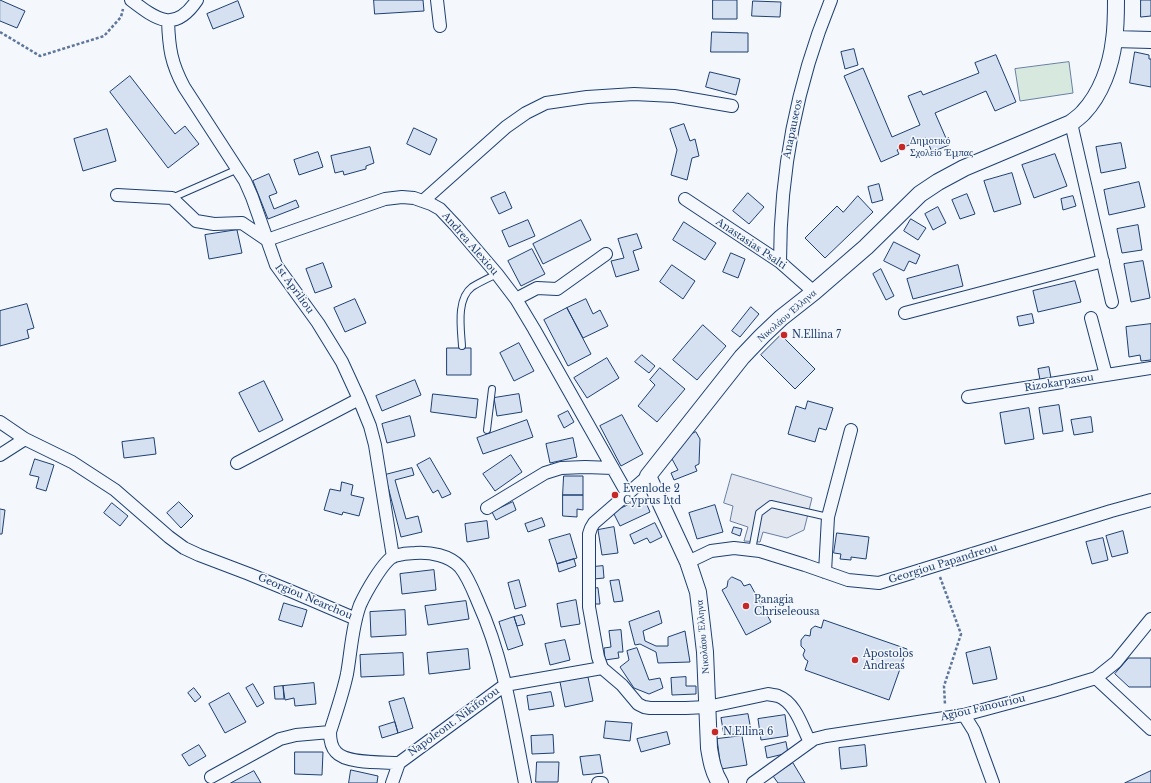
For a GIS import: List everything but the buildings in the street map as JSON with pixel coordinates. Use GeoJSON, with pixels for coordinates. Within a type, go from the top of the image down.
{"type":"FeatureCollection","features":[{"type":"Feature","properties":{"kind":"street"},"geometry":{"type":"LineString","coordinates":[[127,3],[162,20],[168,21],[184,15],[197,0]]}},
{"type":"Feature","properties":{"kind":"street"},"geometry":{"type":"LineString","coordinates":[[437,0],[440,26]]}},
{"type":"Feature","properties":{"kind":"street","name":"Anapauseos"},"geometry":{"type":"LineString","coordinates":[[780,262],[780,233],[787,159],[806,71],[816,38],[831,0]]}},
{"type":"Feature","properties":{"kind":"street","name":"Νικολάου Έλληνα"},"geometry":{"type":"LineString","coordinates":[[720,783],[712,763],[709,748],[705,652],[698,592],[688,562],[648,476],[742,356],[781,318],[866,248],[920,194],[964,168],[1071,123],[1083,113],[1092,102],[1100,88],[1112,55],[1116,0]]}},
{"type":"Feature","properties":{"kind":"street","name":"1st Apriliou"},"geometry":{"type":"LineString","coordinates":[[168,21],[171,58],[176,72],[184,87],[245,180],[276,265],[318,323],[342,362],[359,399],[370,426],[375,445],[393,557]]}},
{"type":"Feature","properties":{"kind":"street"},"geometry":{"type":"LineString","coordinates":[[1114,39],[1151,40]]}},
{"type":"Feature","properties":{"kind":"street"},"geometry":{"type":"LineString","coordinates":[[423,201],[506,127],[526,113],[546,103],[587,96],[634,94],[674,96],[732,106]]}},
{"type":"Feature","properties":{"kind":"street"},"geometry":{"type":"LineString","coordinates":[[1071,123],[1112,302]]}},
{"type":"Feature","properties":{"kind":"street"},"geometry":{"type":"LineString","coordinates":[[117,195],[172,198],[196,221],[214,224],[242,223],[267,240]]}},
{"type":"Feature","properties":{"kind":"street","name":"Andrea Alexiou"},"geometry":{"type":"LineString","coordinates":[[267,240],[385,199],[402,197],[414,198],[440,210],[498,274],[516,300],[628,495]]}},
{"type":"Feature","properties":{"kind":"street","name":"Anastasias Psalti"},"geometry":{"type":"LineString","coordinates":[[685,199],[780,262],[814,292]]}},
{"type":"Feature","properties":{"kind":"street"},"geometry":{"type":"LineString","coordinates":[[516,300],[537,288],[557,289],[606,254]]}},
{"type":"Feature","properties":{"kind":"street"},"geometry":{"type":"LineString","coordinates":[[905,313],[1103,261]]}},
{"type":"Feature","properties":{"kind":"street"},"geometry":{"type":"LineString","coordinates":[[1091,318],[1106,375]]}},
{"type":"Feature","properties":{"kind":"street","name":"Rizokarpasou"},"geometry":{"type":"LineString","coordinates":[[968,397],[1151,368]]}},
{"type":"Feature","properties":{"kind":"street"},"geometry":{"type":"LineString","coordinates":[[237,463],[359,399]]}},
{"type":"Feature","properties":{"kind":"street","name":"Georgiou Nearchou"},"geometry":{"type":"LineString","coordinates":[[0,422],[25,440],[72,462],[115,490],[169,537],[184,548],[356,619],[367,591],[385,564],[393,557]]}},
{"type":"Feature","properties":{"kind":"street"},"geometry":{"type":"LineString","coordinates":[[826,572],[828,517],[850,430]]}},
{"type":"Feature","properties":{"kind":"street"},"geometry":{"type":"LineString","coordinates":[[0,455],[25,440]]}},
{"type":"Feature","properties":{"kind":"street"},"geometry":{"type":"LineString","coordinates":[[487,508],[545,473],[561,468],[613,468]]}},
{"type":"Feature","properties":{"kind":"street"},"geometry":{"type":"LineString","coordinates":[[648,476],[628,495],[594,523],[589,534],[589,607],[598,657],[602,668],[622,685],[638,704],[650,708],[667,709],[707,707],[768,694],[778,696],[788,702],[795,710],[810,742]]}},
{"type":"Feature","properties":{"kind":"street","name":"Georgiou Papandreou"},"geometry":{"type":"LineString","coordinates":[[688,562],[711,551],[734,548],[760,550],[848,580],[879,583],[1151,500]]}},
{"type":"Feature","properties":{"kind":"street"},"geometry":{"type":"LineString","coordinates":[[393,557],[403,554],[431,553],[443,556],[460,567],[471,586],[489,626],[505,685],[525,783]]}},
{"type":"Feature","properties":{"kind":"street"},"geometry":{"type":"LineString","coordinates":[[356,619],[346,676],[330,732],[330,739],[335,752],[347,760],[399,763]]}},
{"type":"Feature","properties":{"kind":"street","name":"Agiou Fanouriou"},"geometry":{"type":"LineString","coordinates":[[753,783],[814,739],[964,715],[1096,678],[1116,662],[1151,619]]}},
{"type":"Feature","properties":{"kind":"street","name":"Napoleont. Nikiforou"},"geometry":{"type":"LineString","coordinates":[[392,783],[399,763],[505,685],[602,668]]}},
{"type":"Feature","properties":{"kind":"street"},"geometry":{"type":"LineString","coordinates":[[1096,678],[1151,729]]}},
{"type":"Feature","properties":{"kind":"street"},"geometry":{"type":"LineString","coordinates":[[964,715],[974,731],[993,783]]}},
{"type":"Feature","properties":{"kind":"street"},"geometry":{"type":"LineString","coordinates":[[211,778],[280,739],[296,735],[330,732]]}},
{"type":"Feature","properties":{"kind":"lane"},"geometry":{"type":"LineString","coordinates":[[172,198],[238,169]]}},
{"type":"Feature","properties":{"kind":"lane"},"geometry":{"type":"LineString","coordinates":[[462,346],[460,316],[465,295],[472,288],[498,274]]}},
{"type":"Feature","properties":{"kind":"lane"},"geometry":{"type":"LineString","coordinates":[[486,430],[492,389]]}},
{"type":"Feature","properties":{"kind":"lane"},"geometry":{"type":"LineString","coordinates":[[752,550],[759,513],[771,504],[828,517]]}},
{"type":"Feature","properties":{"kind":"path"},"geometry":{"type":"LineString","coordinates":[[0,32],[40,56],[104,36],[121,17],[127,3]]}},
{"type":"Feature","properties":{"kind":"path"},"geometry":{"type":"LineString","coordinates":[[936,566],[961,634],[944,686],[945,718]]}},
{"type":"Feature","properties":{"kind":"shaded area"},"geometry":{"type":"Polygon","coordinates":[[[1069,62],[1073,93],[1020,101],[1015,69],[1069,62]]]}},
{"type":"Feature","properties":{"kind":"shaded area"},"geometry":{"type":"Polygon","coordinates":[[[732,474],[812,498],[804,530],[787,538],[763,532],[760,542],[744,541],[748,527],[730,521],[733,506],[724,503],[732,474]]]}},
{"type":"Feature","properties":{"kind":"place","name":"Δημοτικό Σχολείο Έμπας"},"geometry":{"type":"Point","coordinates":[902,147]}},
{"type":"Feature","properties":{"kind":"place","name":"N.Ellina 7"},"geometry":{"type":"Point","coordinates":[784,335]}},
{"type":"Feature","properties":{"kind":"place","name":"Evenlode 2 Cyprus Ltd"},"geometry":{"type":"Point","coordinates":[615,495]}},
{"type":"Feature","properties":{"kind":"place","name":"Panagia Chriseleousa"},"geometry":{"type":"Point","coordinates":[746,606]}},
{"type":"Feature","properties":{"kind":"place","name":"Apostolos Andreas"},"geometry":{"type":"Point","coordinates":[855,660]}},
{"type":"Feature","properties":{"kind":"place","name":"N.Ellina 6"},"geometry":{"type":"Point","coordinates":[715,732]}}]}
